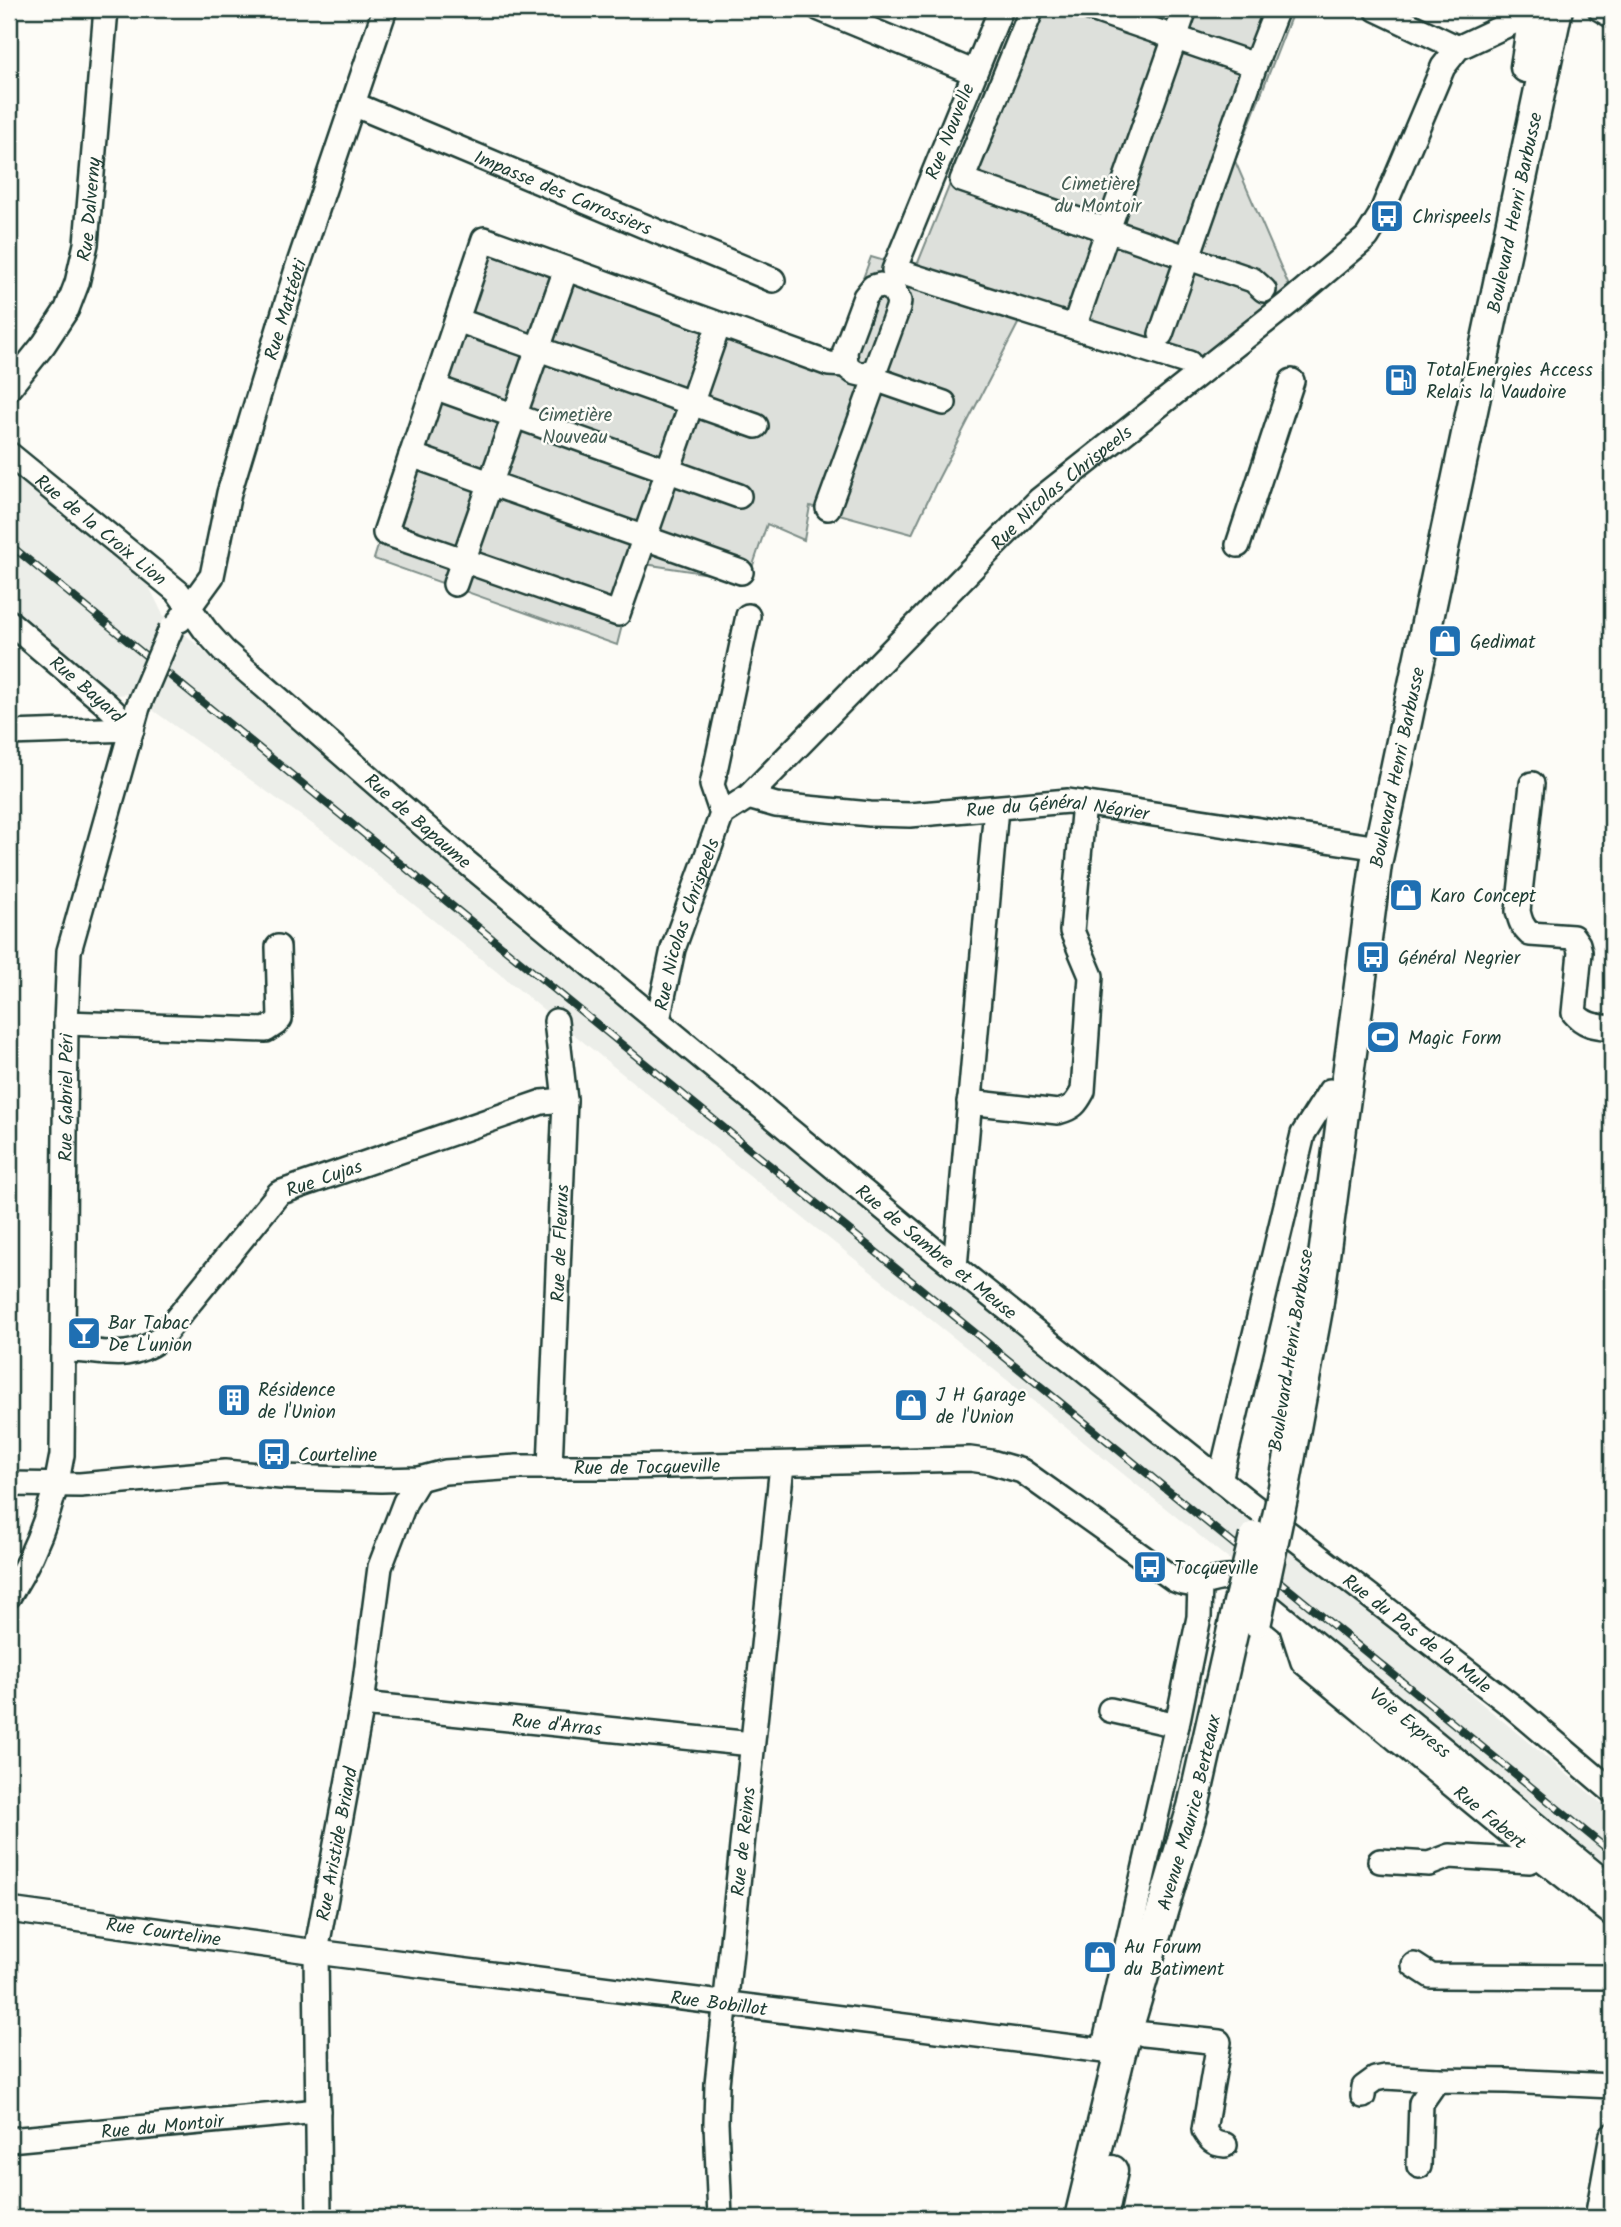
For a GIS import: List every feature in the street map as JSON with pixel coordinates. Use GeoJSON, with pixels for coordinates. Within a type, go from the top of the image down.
{"type":"FeatureCollection","features":[{"type":"Feature","properties":{"kind":"main road","name":"Boulevard Henri Barbusse"},"geometry":{"type":"LineString","coordinates":[[1275,1491],[1355,901],[1410,614],[1433,525],[1528,59],[1541,11]]}},
{"type":"Feature","properties":{"kind":"main road","name":"Boulevard Henri Barbusse"},"geometry":{"type":"LineString","coordinates":[[1247,1614],[1317,1309],[1376,864],[1541,11]]}},
{"type":"Feature","properties":{"kind":"main road","name":"Avenue Maurice Berteaux"},"geometry":{"type":"LineString","coordinates":[[1102,2218],[1144,2034],[1247,1614]]}},
{"type":"Feature","properties":{"kind":"main road","name":"Avenue Maurice Berteaux"},"geometry":{"type":"LineString","coordinates":[[1080,2218],[1113,2048],[1194,1807],[1247,1614]]}},
{"type":"Feature","properties":{"kind":"street","name":"Rue Dalverny"},"geometry":{"type":"LineString","coordinates":[[9,388],[44,344],[67,309],[77,283],[86,244],[106,9]]}},
{"type":"Feature","properties":{"kind":"street","name":"Rue Mattéoti"},"geometry":{"type":"LineString","coordinates":[[189,609],[212,576],[229,493],[297,269],[385,9]]}},
{"type":"Feature","properties":{"kind":"street"},"geometry":{"type":"LineString","coordinates":[[820,9],[974,72]]}},
{"type":"Feature","properties":{"kind":"street","name":"Rue Nouvelle"},"geometry":{"type":"LineString","coordinates":[[893,270],[1001,9]]}},
{"type":"Feature","properties":{"kind":"street"},"geometry":{"type":"LineString","coordinates":[[1032,9],[962,180],[1252,280],[1264,290]]}},
{"type":"Feature","properties":{"kind":"street"},"geometry":{"type":"LineString","coordinates":[[1074,327],[1185,9]]}},
{"type":"Feature","properties":{"kind":"street"},"geometry":{"type":"LineString","coordinates":[[1161,334],[1277,9]]}},
{"type":"Feature","properties":{"kind":"street"},"geometry":{"type":"LineString","coordinates":[[1376,9],[1458,48],[1541,11]]}},
{"type":"Feature","properties":{"kind":"street"},"geometry":{"type":"LineString","coordinates":[[1600,9],[1612,16]]}},
{"type":"Feature","properties":{"kind":"street"},"geometry":{"type":"LineString","coordinates":[[1102,10],[1255,65]]}},
{"type":"Feature","properties":{"kind":"street","name":"Rue Nicolas Chrispeels"},"geometry":{"type":"LineString","coordinates":[[658,1020],[673,950],[722,814],[748,797],[1039,500],[1290,302],[1367,237],[1380,216],[1443,67],[1458,48]]}},
{"type":"Feature","properties":{"kind":"street","name":"Impasse des Carrossiers"},"geometry":{"type":"LineString","coordinates":[[353,104],[773,280]]}},
{"type":"Feature","properties":{"kind":"street"},"geometry":{"type":"LineString","coordinates":[[719,324],[618,614],[385,533],[484,239],[566,269],[719,324],[829,364],[846,365],[857,373],[944,403]]}},
{"type":"Feature","properties":{"kind":"street"},"geometry":{"type":"LineString","coordinates":[[455,584],[566,269]]}},
{"type":"Feature","properties":{"kind":"street"},"geometry":{"type":"LineString","coordinates":[[893,270],[1189,363]]}},
{"type":"Feature","properties":{"kind":"street"},"geometry":{"type":"LineString","coordinates":[[846,365],[845,351],[865,297],[893,270]]}},
{"type":"Feature","properties":{"kind":"street"},"geometry":{"type":"LineString","coordinates":[[828,508],[898,308],[893,270]]}},
{"type":"Feature","properties":{"kind":"street"},"geometry":{"type":"LineString","coordinates":[[457,320],[757,426]]}},
{"type":"Feature","properties":{"kind":"street"},"geometry":{"type":"LineString","coordinates":[[1237,545],[1292,381]]}},
{"type":"Feature","properties":{"kind":"street"},"geometry":{"type":"LineString","coordinates":[[435,387],[739,496]]}},
{"type":"Feature","properties":{"kind":"street","name":"Rue de la Croix Lion"},"geometry":{"type":"LineString","coordinates":[[9,454],[178,592],[189,609]]}},
{"type":"Feature","properties":{"kind":"street"},"geometry":{"type":"LineString","coordinates":[[411,455],[741,572]]}},
{"type":"Feature","properties":{"kind":"street","name":"Rue Gabriel Péri"},"geometry":{"type":"LineString","coordinates":[[9,1596],[50,1510],[62,1455],[69,951],[135,718],[171,629],[189,609]]}},
{"type":"Feature","properties":{"kind":"street","name":"Rue de Bapaume"},"geometry":{"type":"LineString","coordinates":[[189,609],[224,651],[306,724],[460,857],[658,1020]]}},
{"type":"Feature","properties":{"kind":"street"},"geometry":{"type":"LineString","coordinates":[[722,814],[712,785],[748,616]]}},
{"type":"Feature","properties":{"kind":"street","name":"Rue Bayard"},"geometry":{"type":"LineString","coordinates":[[9,622],[107,705],[135,718]]}},
{"type":"Feature","properties":{"kind":"street"},"geometry":{"type":"LineString","coordinates":[[9,733],[135,718]]}},
{"type":"Feature","properties":{"kind":"street"},"geometry":{"type":"LineString","coordinates":[[1532,784],[1518,911],[1520,920],[1530,933],[1573,937],[1580,953],[1574,1013],[1589,1025],[1612,1028]]}},
{"type":"Feature","properties":{"kind":"street","name":"Rue du Général Négrier"},"geometry":{"type":"LineString","coordinates":[[748,797],[776,805],[909,816],[1068,801],[1366,846]]}},
{"type":"Feature","properties":{"kind":"street"},"geometry":{"type":"LineString","coordinates":[[969,1102],[1058,1112],[1071,1109],[1083,1091],[1091,976],[1072,931],[1084,803]]}},
{"type":"Feature","properties":{"kind":"street"},"geometry":{"type":"LineString","coordinates":[[955,1268],[996,808]]}},
{"type":"Feature","properties":{"kind":"street"},"geometry":{"type":"LineString","coordinates":[[66,1023],[266,1030],[279,1019],[278,947]]}},
{"type":"Feature","properties":{"kind":"street","name":"Rue de Sambre et Meuse"},"geometry":{"type":"LineString","coordinates":[[658,1020],[955,1268],[1220,1480]]}},
{"type":"Feature","properties":{"kind":"street","name":"Rue de Fleurus"},"geometry":{"type":"LineString","coordinates":[[550,1467],[565,1100],[556,1021]]}},
{"type":"Feature","properties":{"kind":"street","name":"Boulevard Henri Barbusse"},"geometry":{"type":"LineString","coordinates":[[1220,1480],[1303,1134],[1330,1090]]}},
{"type":"Feature","properties":{"kind":"street","name":"Rue Cujas"},"geometry":{"type":"LineString","coordinates":[[63,1350],[82,1349],[125,1355],[146,1349],[160,1339],[279,1193],[541,1102],[565,1100]]}},
{"type":"Feature","properties":{"kind":"street","name":"Rue de Tocqueville"},"geometry":{"type":"LineString","coordinates":[[9,1484],[107,1484],[225,1472],[381,1480],[419,1479],[445,1472],[517,1467],[782,1465],[970,1459],[1022,1471],[1175,1580],[1186,1585],[1200,1584]]}},
{"type":"Feature","properties":{"kind":"street","name":"Rue de Reims"},"geometry":{"type":"LineString","coordinates":[[720,2218],[716,2097],[782,1465]]}},
{"type":"Feature","properties":{"kind":"street","name":"Rue Aristide Briand"},"geometry":{"type":"LineString","coordinates":[[319,2218],[316,1952],[362,1704],[380,1567],[405,1502],[419,1479]]}},
{"type":"Feature","properties":{"kind":"street","name":"Rue du Pas de la Mule"},"geometry":{"type":"LineString","coordinates":[[1220,1480],[1512,1706],[1612,1791]]}},
{"type":"Feature","properties":{"kind":"street","name":"Voie Express"},"geometry":{"type":"LineString","coordinates":[[1200,1584],[1224,1577],[1234,1578],[1612,1888]]}},
{"type":"Feature","properties":{"kind":"street","name":"Avenue Maurice Berteaux"},"geometry":{"type":"LineString","coordinates":[[1113,2048],[1199,1617],[1200,1584]]}},
{"type":"Feature","properties":{"kind":"street","name":"Rue Fabert"},"geometry":{"type":"LineString","coordinates":[[1291,1625],[1303,1662],[1612,1914]]}},
{"type":"Feature","properties":{"kind":"street","name":"Rue d'Arras"},"geometry":{"type":"LineString","coordinates":[[362,1704],[752,1744]]}},
{"type":"Feature","properties":{"kind":"street"},"geometry":{"type":"LineString","coordinates":[[1110,1710],[1177,1725]]}},
{"type":"Feature","properties":{"kind":"street"},"geometry":{"type":"LineString","coordinates":[[1380,1861],[1429,1864],[1450,1856],[1530,1861],[1538,1856]]}},
{"type":"Feature","properties":{"kind":"street","name":"Rue Courteline"},"geometry":{"type":"LineString","coordinates":[[9,1910],[316,1952]]}},
{"type":"Feature","properties":{"kind":"street","name":"Rue Bobillot"},"geometry":{"type":"LineString","coordinates":[[316,1952],[1113,2048]]}},
{"type":"Feature","properties":{"kind":"street"},"geometry":{"type":"LineString","coordinates":[[1414,1965],[1431,1976],[1612,1977]]}},
{"type":"Feature","properties":{"kind":"street"},"geometry":{"type":"LineString","coordinates":[[1144,2034],[1219,2042],[1205,2130],[1210,2140],[1225,2145]]}},
{"type":"Feature","properties":{"kind":"street"},"geometry":{"type":"LineString","coordinates":[[1363,2096],[1364,2087],[1375,2079],[1385,2077],[1612,2086]]}},
{"type":"Feature","properties":{"kind":"street"},"geometry":{"type":"LineString","coordinates":[[1419,2166],[1421,2102],[1437,2080]]}},
{"type":"Feature","properties":{"kind":"street","name":"Rue du Montoir"},"geometry":{"type":"LineString","coordinates":[[9,2140],[318,2111]]}},
{"type":"Feature","properties":{"kind":"street"},"geometry":{"type":"LineString","coordinates":[[1597,2218],[1612,2134]]}},
{"type":"Feature","properties":{"kind":"shaded area"},"geometry":{"type":"Polygon","coordinates":[[[9,469],[147,582],[163,615],[492,903],[996,1315],[1449,1676],[1612,1812],[1612,1877],[1300,1617],[332,838],[130,694],[117,695],[9,605],[9,469]]]}},
{"type":"Feature","properties":{"kind":"green space","name":"Cimetière Nouveau"},"geometry":{"type":"Polygon","coordinates":[[[1021,9],[1294,9],[1235,161],[1289,286],[1191,370],[1021,318],[912,534],[810,506],[804,540],[767,524],[748,580],[638,563],[617,645],[374,559],[478,227],[833,358],[871,257],[915,270],[1021,9]]]}},
{"type":"Feature","properties":{"kind":"railway"},"geometry":{"type":"LineString","coordinates":[[9,544],[1612,1853]]}},
{"type":"Feature","properties":{"kind":"place","name":"Chrispeels"},"geometry":{"type":"Point","coordinates":[1387,216]}},
{"type":"Feature","properties":{"kind":"place","name":"TotalEnergies Access Relais la Vaudoire"},"geometry":{"type":"Point","coordinates":[1401,380]}},
{"type":"Feature","properties":{"kind":"place","name":"Gedimat"},"geometry":{"type":"Point","coordinates":[1445,641]}},
{"type":"Feature","properties":{"kind":"place","name":"Karo Concept"},"geometry":{"type":"Point","coordinates":[1406,895]}},
{"type":"Feature","properties":{"kind":"place","name":"Général Negrier"},"geometry":{"type":"Point","coordinates":[1373,957]}},
{"type":"Feature","properties":{"kind":"place","name":"Magic Form"},"geometry":{"type":"Point","coordinates":[1383,1037]}},
{"type":"Feature","properties":{"kind":"place","name":"Bar Tabac De L'union"},"geometry":{"type":"Point","coordinates":[84,1333]}},
{"type":"Feature","properties":{"kind":"place","name":"Résidence de l'Union"},"geometry":{"type":"Point","coordinates":[234,1400]}},
{"type":"Feature","properties":{"kind":"place","name":"J H Garage de l'Union"},"geometry":{"type":"Point","coordinates":[911,1405]}},
{"type":"Feature","properties":{"kind":"place","name":"Courteline"},"geometry":{"type":"Point","coordinates":[274,1454]}},
{"type":"Feature","properties":{"kind":"place","name":"Tocqueville"},"geometry":{"type":"Point","coordinates":[1150,1567]}},
{"type":"Feature","properties":{"kind":"place","name":"Au Forum du Batiment"},"geometry":{"type":"Point","coordinates":[1100,1957]}},
{"type":"Feature","properties":{"kind":"park label","name":"Cimetière du Montoir"},"geometry":{"type":"Point","coordinates":[1098,194]}}]}
